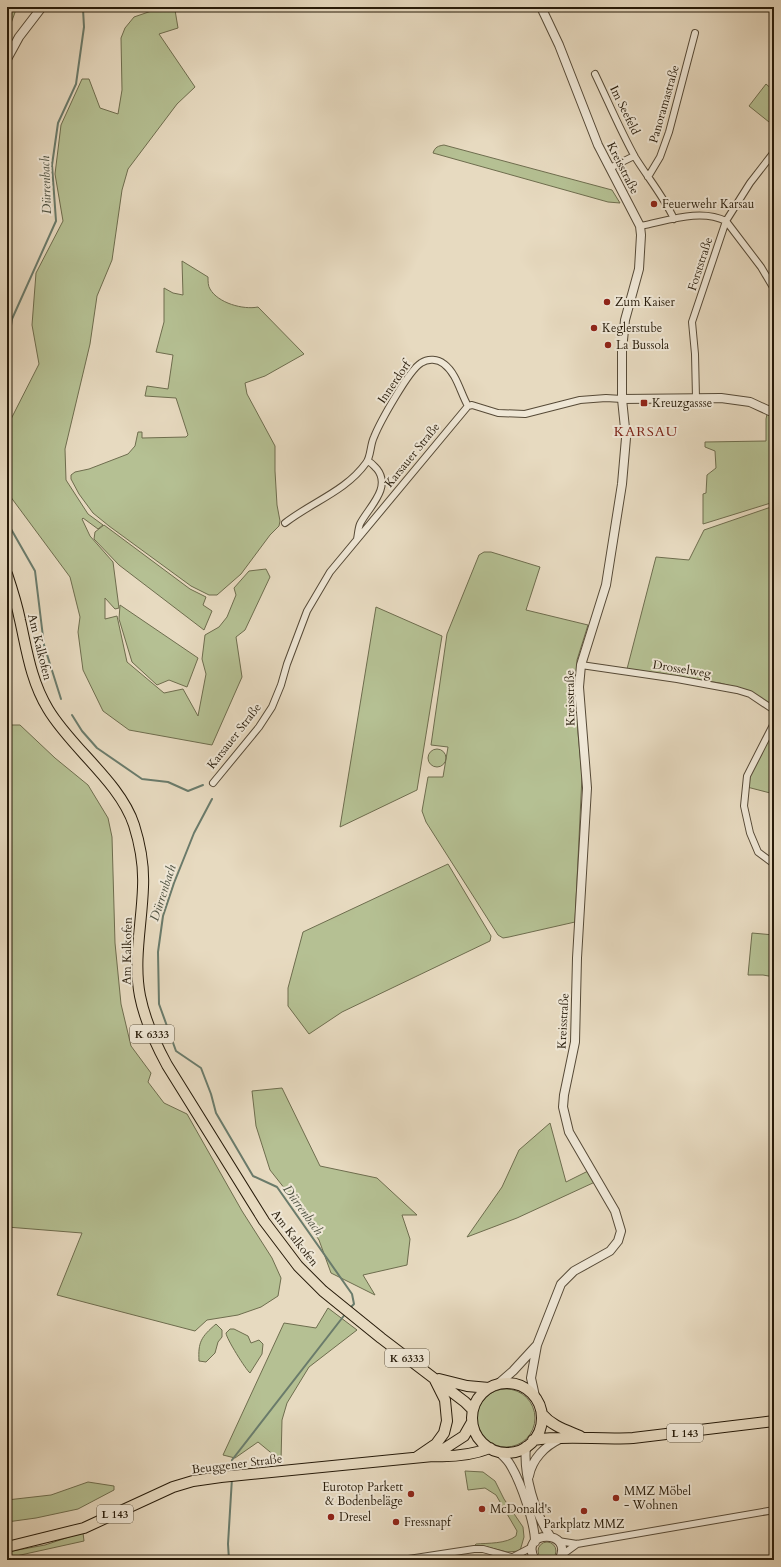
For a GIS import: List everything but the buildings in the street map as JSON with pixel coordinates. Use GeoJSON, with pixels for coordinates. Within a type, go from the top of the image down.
{"type":"FeatureCollection","features":[{"type":"Feature","properties":{"kind":"main road","name":"Am Kalkofen"},"geometry":{"type":"LineString","coordinates":[[7,574],[20,620],[30,666],[40,694],[58,725],[110,784],[125,805],[133,822],[139,841],[144,886],[139,938],[138,968],[140,994],[146,1019],[155,1042],[173,1074],[264,1221],[298,1266],[354,1316],[465,1402],[473,1410]]}},
{"type":"Feature","properties":{"kind":"main road","name":"Am Kalkofen"},"geometry":{"type":"LineString","coordinates":[[433,1377],[467,1386],[493,1386]]}},
{"type":"Feature","properties":{"kind":"main road"},"geometry":{"type":"LineString","coordinates":[[417,1458],[436,1444],[444,1433],[447,1421],[445,1400],[433,1377]]}},
{"type":"Feature","properties":{"kind":"main road"},"geometry":{"type":"LineString","coordinates":[[494,1450],[484,1444],[476,1434],[472,1422],[473,1410],[478,1398],[493,1386],[508,1383],[519,1385],[535,1396]]}},
{"type":"Feature","properties":{"kind":"main road","name":"L 143"},"geometry":{"type":"LineString","coordinates":[[535,1396],[540,1405],[542,1414],[547,1420],[556,1426],[584,1437]]}},
{"type":"Feature","properties":{"kind":"main road"},"geometry":{"type":"LineString","coordinates":[[529,1443],[540,1428],[542,1414]]}},
{"type":"Feature","properties":{"kind":"main road","name":"L 143"},"geometry":{"type":"LineString","coordinates":[[494,1450],[513,1451],[529,1443],[562,1438],[633,1438],[774,1421]]}},
{"type":"Feature","properties":{"kind":"main road","name":"Beuggener Straße"},"geometry":{"type":"LineString","coordinates":[[433,1456],[464,1436],[472,1422]]}},
{"type":"Feature","properties":{"kind":"main road","name":"Beuggener Straße"},"geometry":{"type":"LineString","coordinates":[[7,1547],[84,1528],[173,1487],[193,1481],[239,1475],[433,1456],[444,1457],[494,1450]]}},
{"type":"Feature","properties":{"kind":"street"},"geometry":{"type":"LineString","coordinates":[[7,59],[19,37],[42,7]]}},
{"type":"Feature","properties":{"kind":"street","name":"Kreisstraße"},"geometry":{"type":"LineString","coordinates":[[535,1396],[531,1378],[537,1345],[561,1284],[574,1271],[610,1251],[618,1241],[621,1231],[615,1211],[569,1132],[563,1107],[575,1042],[577,951],[587,788],[580,693],[581,665],[606,585],[622,484],[626,438],[622,399],[622,350],[625,320],[639,269],[641,235],[640,226],[598,145],[559,45],[540,7]]}},
{"type":"Feature","properties":{"kind":"street","name":"Panoramastraße"},"geometry":{"type":"LineString","coordinates":[[648,177],[660,157],[669,132],[695,33]]}},
{"type":"Feature","properties":{"kind":"street","name":"Im Seefeld"},"geometry":{"type":"LineString","coordinates":[[595,74],[634,156],[648,177]]}},
{"type":"Feature","properties":{"kind":"street","name":"Forststraße"},"geometry":{"type":"LineString","coordinates":[[696,398],[695,354],[692,322],[726,221],[750,183],[774,152]]}},
{"type":"Feature","properties":{"kind":"street"},"geometry":{"type":"LineString","coordinates":[[610,168],[634,156]]}},
{"type":"Feature","properties":{"kind":"street"},"geometry":{"type":"LineString","coordinates":[[648,177],[667,204],[674,219]]}},
{"type":"Feature","properties":{"kind":"street"},"geometry":{"type":"LineString","coordinates":[[640,226],[674,219],[708,215],[718,217],[726,221],[762,267],[774,289]]}},
{"type":"Feature","properties":{"kind":"street","name":"Innerdorf"},"geometry":{"type":"LineString","coordinates":[[286,523],[298,513],[350,481],[368,461],[374,437],[392,403],[421,363],[429,360],[437,360],[444,363],[456,378],[468,406]]}},
{"type":"Feature","properties":{"kind":"street"},"geometry":{"type":"LineString","coordinates":[[468,406],[472,405],[498,413],[525,414],[580,400],[606,398],[696,398],[750,402],[774,413]]}},
{"type":"Feature","properties":{"kind":"street","name":"Karsauer Straße"},"geometry":{"type":"LineString","coordinates":[[213,783],[260,727],[272,707],[307,611],[330,572],[468,406]]}},
{"type":"Feature","properties":{"kind":"street"},"geometry":{"type":"LineString","coordinates":[[356,541],[360,525],[383,486],[380,472],[372,463],[368,461]]}},
{"type":"Feature","properties":{"kind":"street","name":"Drosselweg"},"geometry":{"type":"LineString","coordinates":[[581,665],[677,679],[737,690],[750,694],[774,710]]}},
{"type":"Feature","properties":{"kind":"street"},"geometry":{"type":"LineString","coordinates":[[774,723],[746,776],[744,806],[750,833],[758,852],[774,864]]}},
{"type":"Feature","properties":{"kind":"street","name":"Kreisstraße"},"geometry":{"type":"LineString","coordinates":[[493,1386],[512,1371],[537,1345]]}},
{"type":"Feature","properties":{"kind":"street"},"geometry":{"type":"LineString","coordinates":[[529,1481],[530,1472],[539,1455],[553,1442],[562,1438]]}},
{"type":"Feature","properties":{"kind":"street"},"geometry":{"type":"LineString","coordinates":[[529,1443],[525,1455],[529,1481],[537,1514],[550,1536],[558,1541],[577,1544],[774,1510]]}},
{"type":"Feature","properties":{"kind":"street"},"geometry":{"type":"LineString","coordinates":[[494,1450],[511,1465],[519,1482],[534,1530],[532,1554],[535,1560]]}},
{"type":"Feature","properties":{"kind":"street"},"geometry":{"type":"LineString","coordinates":[[513,1557],[533,1545],[541,1537],[550,1536]]}},
{"type":"Feature","properties":{"kind":"street"},"geometry":{"type":"LineString","coordinates":[[558,1541],[562,1548],[561,1558]]}},
{"type":"Feature","properties":{"kind":"street"},"geometry":{"type":"LineString","coordinates":[[561,1558],[577,1544]]}},
{"type":"Feature","properties":{"kind":"street"},"geometry":{"type":"LineString","coordinates":[[402,1560],[474,1549],[483,1549],[522,1560]]}},
{"type":"Feature","properties":{"kind":"green space"},"geometry":{"type":"Polygon","coordinates":[[[7,7],[17,7],[7,34],[7,7]]]}},
{"type":"Feature","properties":{"kind":"green space"},"geometry":{"type":"Polygon","coordinates":[[[163,7],[169,7],[175,10],[178,28],[159,34],[195,87],[177,104],[128,169],[122,190],[112,260],[97,296],[90,344],[65,449],[66,480],[88,514],[103,525],[98,529],[83,518],[82,519],[90,536],[113,562],[119,608],[115,609],[105,598],[105,619],[117,616],[127,662],[164,693],[183,689],[198,716],[206,674],[202,659],[205,635],[219,627],[227,617],[236,595],[234,588],[249,571],[266,569],[270,577],[245,630],[236,637],[242,677],[212,745],[129,730],[103,711],[83,670],[78,632],[80,617],[70,577],[10,496],[7,482],[7,423],[10,421],[39,364],[32,325],[36,273],[63,221],[55,174],[61,125],[82,79],[89,79],[100,108],[118,114],[122,90],[121,38],[125,28],[134,17],[163,7]]]}},
{"type":"Feature","properties":{"kind":"green space"},"geometry":{"type":"Polygon","coordinates":[[[766,84],[774,91],[774,126],[749,106],[766,84]]]}},
{"type":"Feature","properties":{"kind":"green space"},"geometry":{"type":"Polygon","coordinates":[[[444,145],[612,190],[620,203],[608,202],[433,153],[437,147],[444,145]]]}},
{"type":"Feature","properties":{"kind":"green space"},"geometry":{"type":"Polygon","coordinates":[[[182,261],[208,277],[209,288],[214,294],[225,302],[238,306],[252,308],[258,307],[304,354],[265,376],[245,383],[247,394],[275,446],[277,505],[280,521],[279,526],[270,535],[241,574],[217,595],[209,595],[191,586],[109,526],[93,513],[79,494],[71,479],[71,475],[75,472],[89,469],[128,454],[135,446],[138,432],[142,432],[142,438],[186,437],[188,435],[176,398],[145,396],[147,386],[168,389],[173,355],[156,352],[164,322],[164,288],[173,293],[183,295],[182,261]]]}},
{"type":"Feature","properties":{"kind":"green space"},"geometry":{"type":"Polygon","coordinates":[[[767,414],[774,417],[774,502],[703,524],[703,494],[706,493],[707,475],[716,468],[715,451],[705,447],[705,442],[766,441],[767,414]]]}},
{"type":"Feature","properties":{"kind":"green space"},"geometry":{"type":"Polygon","coordinates":[[[774,506],[774,707],[749,691],[720,683],[627,669],[656,557],[689,560],[704,530],[774,506]]]}},
{"type":"Feature","properties":{"kind":"green space"},"geometry":{"type":"Polygon","coordinates":[[[104,525],[190,589],[206,597],[203,605],[212,611],[204,630],[119,565],[94,539],[95,532],[104,525]]]}},
{"type":"Feature","properties":{"kind":"green space"},"geometry":{"type":"Polygon","coordinates":[[[484,552],[491,552],[540,567],[526,610],[588,625],[577,660],[576,684],[578,733],[582,776],[575,922],[503,938],[498,935],[426,822],[422,811],[428,777],[443,777],[448,747],[431,745],[447,634],[479,555],[484,552]]]}},
{"type":"Feature","properties":{"kind":"green space"},"geometry":{"type":"Polygon","coordinates":[[[120,605],[198,658],[187,687],[169,680],[157,685],[132,662],[119,619],[120,605]]]}},
{"type":"Feature","properties":{"kind":"green space"},"geometry":{"type":"Polygon","coordinates":[[[376,607],[442,636],[417,790],[340,827],[376,607]]]}},
{"type":"Feature","properties":{"kind":"green space"},"geometry":{"type":"Polygon","coordinates":[[[7,624],[12,645],[7,658],[7,624]]]}},
{"type":"Feature","properties":{"kind":"green space"},"geometry":{"type":"Polygon","coordinates":[[[7,725],[20,725],[55,758],[88,785],[108,818],[112,837],[115,943],[121,1004],[131,1046],[151,1073],[148,1082],[164,1103],[187,1114],[242,1211],[272,1258],[281,1278],[278,1296],[261,1307],[238,1315],[207,1320],[195,1331],[57,1295],[82,1233],[7,1227],[7,725]]]}},
{"type":"Feature","properties":{"kind":"green space"},"geometry":{"type":"Polygon","coordinates":[[[774,728],[774,794],[747,787],[749,776],[774,728]]]}},
{"type":"Feature","properties":{"kind":"green space"},"geometry":{"type":"Polygon","coordinates":[[[437,749],[443,752],[446,758],[443,764],[437,767],[431,764],[428,758],[431,752],[437,749]]]}},
{"type":"Feature","properties":{"kind":"green space"},"geometry":{"type":"Polygon","coordinates":[[[448,864],[491,936],[490,941],[342,1012],[309,1034],[288,1006],[288,988],[303,932],[448,864]]]}},
{"type":"Feature","properties":{"kind":"green space"},"geometry":{"type":"Polygon","coordinates":[[[752,933],[774,935],[774,977],[748,975],[752,933]]]}},
{"type":"Feature","properties":{"kind":"green space"},"geometry":{"type":"Polygon","coordinates":[[[282,1088],[320,1166],[377,1178],[417,1215],[402,1215],[410,1239],[407,1265],[363,1275],[375,1295],[331,1273],[319,1240],[285,1189],[270,1170],[256,1126],[252,1091],[282,1088]]]}},
{"type":"Feature","properties":{"kind":"green space"},"geometry":{"type":"Polygon","coordinates":[[[550,1123],[566,1182],[588,1171],[595,1182],[517,1218],[467,1237],[502,1187],[519,1150],[550,1123]]]}},
{"type":"Feature","properties":{"kind":"green space"},"geometry":{"type":"Polygon","coordinates":[[[328,1308],[357,1330],[309,1367],[287,1403],[282,1420],[281,1461],[258,1442],[235,1458],[223,1455],[284,1323],[316,1328],[328,1308]]]}},
{"type":"Feature","properties":{"kind":"green space"},"geometry":{"type":"Polygon","coordinates":[[[216,1324],[222,1330],[222,1337],[218,1342],[215,1353],[206,1362],[199,1361],[200,1344],[204,1336],[216,1324]]]}},
{"type":"Feature","properties":{"kind":"green space"},"geometry":{"type":"Polygon","coordinates":[[[230,1329],[234,1329],[248,1336],[251,1343],[259,1340],[263,1344],[262,1354],[250,1373],[236,1354],[229,1341],[226,1333],[230,1329]]]}},
{"type":"Feature","properties":{"kind":"green space"},"geometry":{"type":"Polygon","coordinates":[[[500,1389],[512,1389],[527,1397],[535,1412],[535,1424],[527,1439],[512,1447],[500,1447],[485,1439],[477,1424],[477,1412],[485,1397],[500,1389]]]}},
{"type":"Feature","properties":{"kind":"green space"},"geometry":{"type":"Polygon","coordinates":[[[465,1471],[483,1472],[495,1481],[504,1499],[523,1527],[524,1537],[520,1551],[507,1552],[484,1546],[474,1546],[476,1544],[497,1543],[512,1539],[516,1536],[517,1531],[496,1495],[485,1488],[468,1490],[465,1471]]]}},
{"type":"Feature","properties":{"kind":"green space"},"geometry":{"type":"Polygon","coordinates":[[[88,1482],[114,1486],[114,1490],[78,1509],[36,1518],[7,1522],[7,1500],[51,1495],[88,1482]]]}},
{"type":"Feature","properties":{"kind":"green space"},"geometry":{"type":"Polygon","coordinates":[[[83,1533],[84,1541],[7,1558],[7,1552],[45,1545],[83,1533]]]}},
{"type":"Feature","properties":{"kind":"green space"},"geometry":{"type":"Polygon","coordinates":[[[547,1542],[553,1545],[556,1551],[553,1557],[547,1560],[541,1557],[538,1551],[541,1545],[547,1542]]]}},
{"type":"Feature","properties":{"kind":"waterway","name":"Dürrenbach"},"geometry":{"type":"LineString","coordinates":[[7,383],[10,374],[8,345],[12,319],[56,221],[52,165],[58,123],[76,84],[84,27],[83,9],[86,7]]}},
{"type":"Feature","properties":{"kind":"waterway","name":"Dürrenbach"},"geometry":{"type":"LineString","coordinates":[[7,522],[35,571],[44,645],[61,699]]}},
{"type":"Feature","properties":{"kind":"waterway","name":"Dürrenbach"},"geometry":{"type":"LineString","coordinates":[[72,715],[82,731],[97,748],[142,779],[168,782],[188,791],[203,785]]}},
{"type":"Feature","properties":{"kind":"waterway","name":"Dürrenbach"},"geometry":{"type":"LineString","coordinates":[[212,799],[194,833],[174,883],[163,916],[158,952],[159,1004],[176,1051],[201,1068],[211,1094],[216,1113],[253,1176],[277,1187],[352,1294],[354,1304],[350,1308]]}},
{"type":"Feature","properties":{"kind":"waterway","name":"Dürrenbach"},"geometry":{"type":"LineString","coordinates":[[232,1472],[232,1460],[346,1313]]}},
{"type":"Feature","properties":{"kind":"waterway","name":"Dürrenbach"},"geometry":{"type":"LineString","coordinates":[[229,1560],[228,1544],[232,1478]]}},
{"type":"Feature","properties":{"kind":"place","name":"Feuerwehr Karsau"},"geometry":{"type":"Point","coordinates":[654,204]}},
{"type":"Feature","properties":{"kind":"place","name":"Zum Kaiser"},"geometry":{"type":"Point","coordinates":[607,302]}},
{"type":"Feature","properties":{"kind":"place","name":"Keglerstube"},"geometry":{"type":"Point","coordinates":[594,328]}},
{"type":"Feature","properties":{"kind":"place","name":"La Bussola"},"geometry":{"type":"Point","coordinates":[608,345]}},
{"type":"Feature","properties":{"kind":"place","name":"Kreuzgassse"},"geometry":{"type":"Point","coordinates":[644,403]}},
{"type":"Feature","properties":{"kind":"place","name":"Eurotop Parkett & Bodenbeläge"},"geometry":{"type":"Point","coordinates":[411,1494]}},
{"type":"Feature","properties":{"kind":"place","name":"MMZ Möbel - Wohnen"},"geometry":{"type":"Point","coordinates":[616,1498]}},
{"type":"Feature","properties":{"kind":"place","name":"McDonald's"},"geometry":{"type":"Point","coordinates":[482,1509]}},
{"type":"Feature","properties":{"kind":"place","name":"Parkplatz MMZ"},"geometry":{"type":"Point","coordinates":[584,1511]}},
{"type":"Feature","properties":{"kind":"place","name":"Dresel"},"geometry":{"type":"Point","coordinates":[331,1517]}},
{"type":"Feature","properties":{"kind":"place","name":"Fressnapf"},"geometry":{"type":"Point","coordinates":[396,1522]}},
{"type":"Feature","properties":{"kind":"district","name":"KARSAU"},"geometry":{"type":"Point","coordinates":[646,431]}}]}
